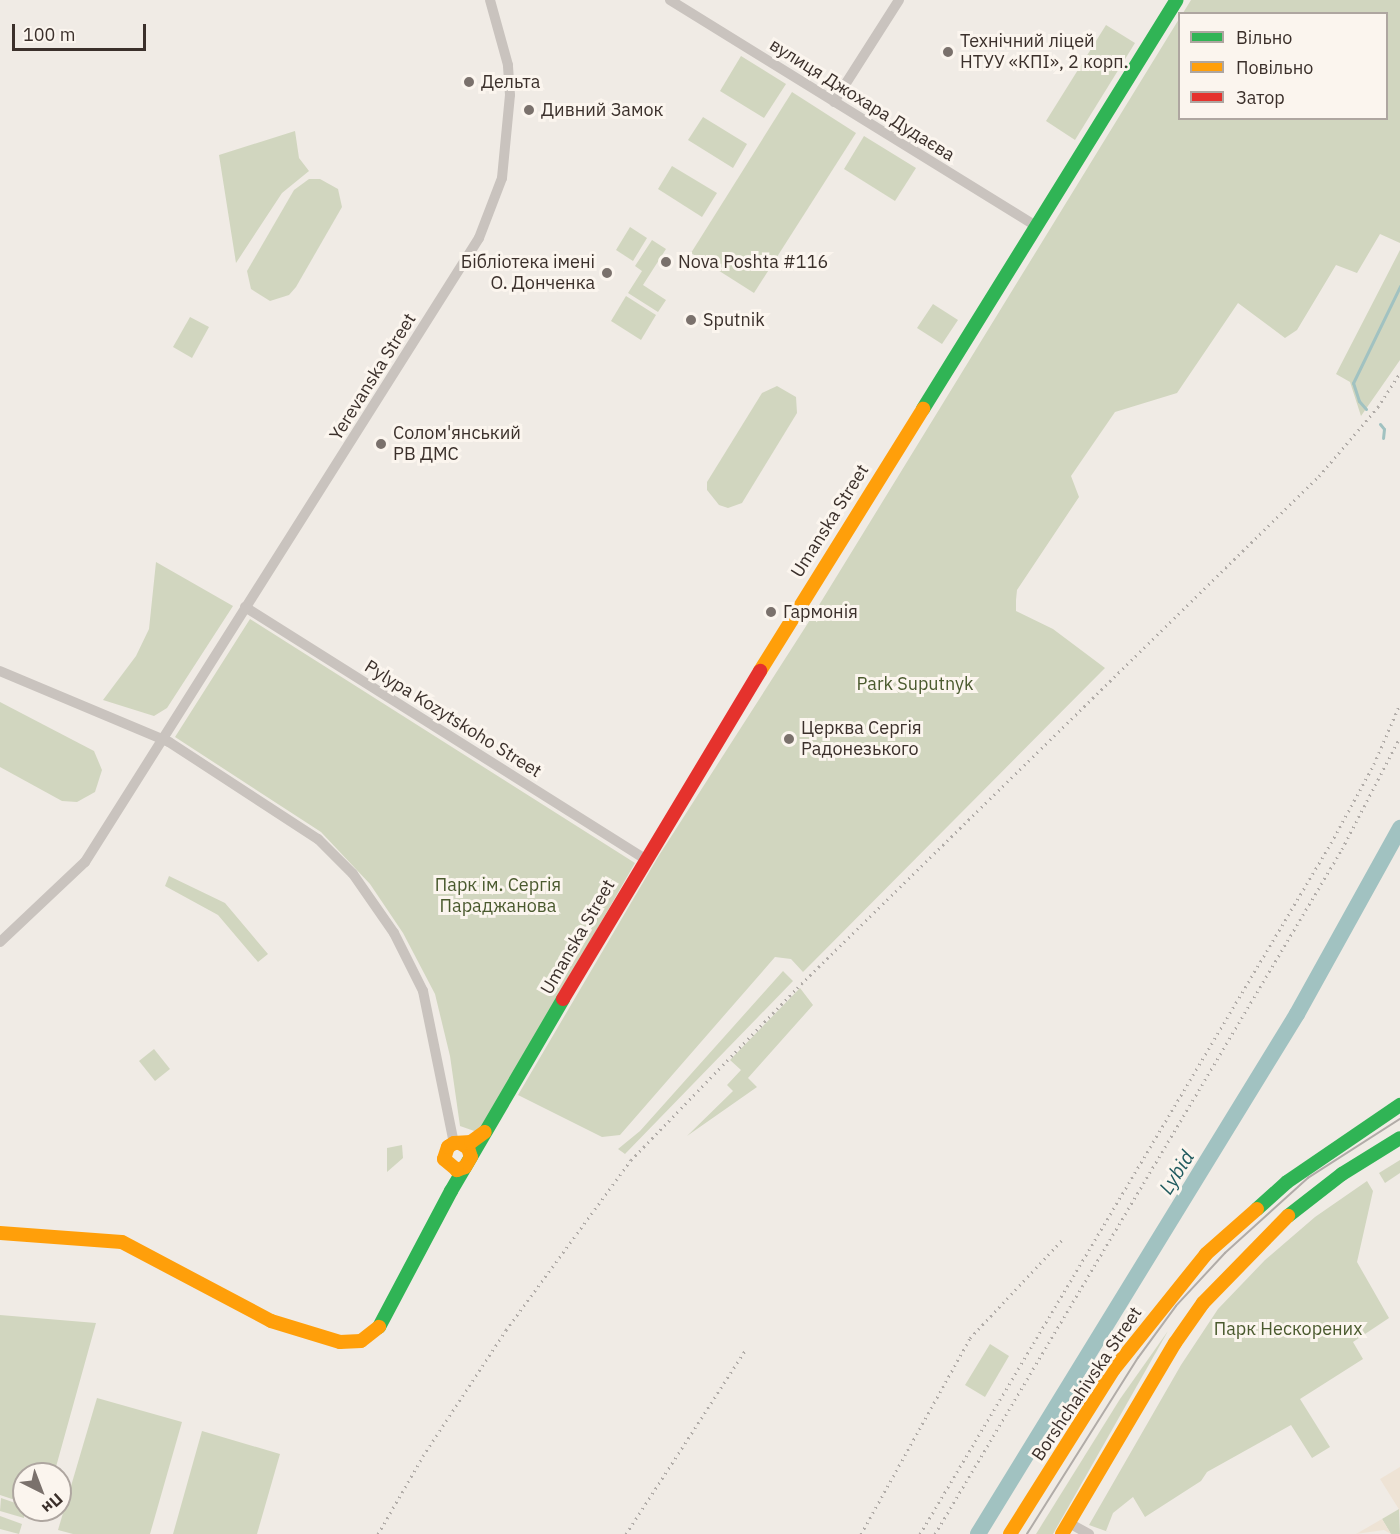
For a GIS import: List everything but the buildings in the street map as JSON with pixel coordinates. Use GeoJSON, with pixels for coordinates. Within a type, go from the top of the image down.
{"type":"FeatureCollection","features":[{"type":"Feature","properties":{"kind":"street","name":"Yerevanska Street"},"geometry":{"type":"LineString","coordinates":[[0,942],[78,871],[479,238],[502,178],[510,95],[508,65],[490,0]]}},
{"type":"Feature","properties":{"kind":"street","name":"вулиця Джохара Дудаєва"},"geometry":{"type":"LineString","coordinates":[[670,0],[1037,227]]}},
{"type":"Feature","properties":{"kind":"street"},"geometry":{"type":"LineString","coordinates":[[834,102],[899,0]]}},
{"type":"Feature","properties":{"kind":"street","name":"Umanska Street"},"geometry":{"type":"LineString","coordinates":[[0,1233],[122,1242],[239,1307],[280,1324],[340,1342],[361,1341],[378,1330],[451,1191],[644,858],[1177,0]]}},
{"type":"Feature","properties":{"kind":"street","name":"Pylypa Kozytskoho Street"},"geometry":{"type":"LineString","coordinates":[[245,607],[644,858]]}},
{"type":"Feature","properties":{"kind":"street"},"geometry":{"type":"LineString","coordinates":[[0,671],[161,738],[318,839],[367,891],[423,991],[457,1143],[471,1152],[468,1164],[461,1169],[449,1167]]}},
{"type":"Feature","properties":{"kind":"street","name":"Borshchahivska Street"},"geometry":{"type":"LineString","coordinates":[[1010,1534],[1114,1369],[1206,1254],[1287,1182],[1400,1105]]}},
{"type":"Feature","properties":{"kind":"street"},"geometry":{"type":"LineString","coordinates":[[451,1191],[449,1167],[444,1155],[457,1143],[479,1138],[489,1129]]}},
{"type":"Feature","properties":{"kind":"street"},"geometry":{"type":"LineString","coordinates":[[1089,1534],[1066,1528],[1175,1343],[1203,1303],[1282,1221],[1342,1174],[1400,1138]]}},
{"type":"Feature","properties":{"kind":"green space","name":"Park Suputnyk"},"geometry":{"type":"Polygon","coordinates":[[[1191,0],[1400,0],[1400,243],[1380,234],[1357,273],[1336,265],[1297,330],[1285,338],[1238,303],[1177,393],[1115,412],[1071,476],[1079,497],[1017,590],[1016,600],[1016,611],[1053,629],[1105,668],[803,972],[791,959],[775,957],[620,1135],[602,1137],[518,1095],[658,857],[808,623],[1178,21],[1178,120],[1388,120],[1388,12],[1184,12],[1191,0]]]}},
{"type":"Feature","properties":{"kind":"green space"},"geometry":{"type":"Polygon","coordinates":[[[1106,25],[1135,43],[1075,140],[1046,121],[1106,25]]]}},
{"type":"Feature","properties":{"kind":"green space"},"geometry":{"type":"Polygon","coordinates":[[[741,56],[786,84],[764,118],[720,91],[741,56]]]}},
{"type":"Feature","properties":{"kind":"green space"},"geometry":{"type":"Polygon","coordinates":[[[792,92],[856,133],[754,293],[691,253],[792,92]]]}},
{"type":"Feature","properties":{"kind":"green space"},"geometry":{"type":"Polygon","coordinates":[[[703,117],[747,144],[733,168],[688,140],[703,117]]]}},
{"type":"Feature","properties":{"kind":"green space"},"geometry":{"type":"Polygon","coordinates":[[[295,131],[299,158],[309,171],[282,193],[236,263],[219,155],[295,131]]]}},
{"type":"Feature","properties":{"kind":"green space"},"geometry":{"type":"Polygon","coordinates":[[[864,136],[916,168],[895,201],[844,169],[864,136]]]}},
{"type":"Feature","properties":{"kind":"green space"},"geometry":{"type":"Polygon","coordinates":[[[672,166],[717,193],[702,217],[658,189],[672,166]]]}},
{"type":"Feature","properties":{"kind":"green space"},"geometry":{"type":"Polygon","coordinates":[[[309,179],[320,179],[338,189],[342,207],[296,287],[289,295],[270,301],[251,289],[247,271],[294,190],[309,179]]]}},
{"type":"Feature","properties":{"kind":"green space"},"geometry":{"type":"Polygon","coordinates":[[[630,227],[647,238],[633,261],[616,250],[630,227]]]}},
{"type":"Feature","properties":{"kind":"green space"},"geometry":{"type":"Polygon","coordinates":[[[652,240],[666,249],[643,285],[666,300],[658,312],[628,293],[642,271],[635,266],[652,240]]]}},
{"type":"Feature","properties":{"kind":"green space"},"geometry":{"type":"Polygon","coordinates":[[[1400,250],[1400,360],[1361,416],[1350,382],[1336,374],[1400,250]]]}},
{"type":"Feature","properties":{"kind":"green space"},"geometry":{"type":"Polygon","coordinates":[[[626,296],[656,315],[641,340],[611,321],[626,296]]]}},
{"type":"Feature","properties":{"kind":"green space"},"geometry":{"type":"Polygon","coordinates":[[[933,304],[958,320],[942,344],[917,328],[933,304]]]}},
{"type":"Feature","properties":{"kind":"green space"},"geometry":{"type":"Polygon","coordinates":[[[190,317],[209,327],[192,358],[173,347],[190,317]]]}},
{"type":"Feature","properties":{"kind":"green space"},"geometry":{"type":"Polygon","coordinates":[[[777,386],[796,397],[797,413],[742,503],[728,508],[719,505],[707,490],[707,482],[762,393],[777,386]]]}},
{"type":"Feature","properties":{"kind":"green space"},"geometry":{"type":"Polygon","coordinates":[[[156,562],[233,606],[167,708],[154,716],[103,700],[136,656],[149,629],[156,562]]]}},
{"type":"Feature","properties":{"kind":"green space","name":"Парк ім. Сергія Параджанова"},"geometry":{"type":"Polygon","coordinates":[[[250,619],[635,863],[480,1133],[460,1126],[450,1056],[435,994],[403,933],[370,884],[321,832],[175,737],[250,619]]]}},
{"type":"Feature","properties":{"kind":"green space"},"geometry":{"type":"Polygon","coordinates":[[[0,702],[94,751],[102,770],[95,792],[77,802],[62,801],[0,767],[0,702]]]}},
{"type":"Feature","properties":{"kind":"green space"},"geometry":{"type":"Polygon","coordinates":[[[169,876],[225,903],[268,954],[258,962],[218,915],[165,886],[169,876]]]}},
{"type":"Feature","properties":{"kind":"green space"},"geometry":{"type":"Polygon","coordinates":[[[783,971],[793,981],[625,1154],[618,1149],[640,1131],[783,971]]]}},
{"type":"Feature","properties":{"kind":"green space"},"geometry":{"type":"Polygon","coordinates":[[[800,988],[813,1005],[748,1078],[757,1087],[687,1136],[733,1091],[727,1085],[741,1070],[730,1060],[800,988]]]}},
{"type":"Feature","properties":{"kind":"green space"},"geometry":{"type":"Polygon","coordinates":[[[154,1049],[170,1069],[155,1081],[139,1061],[154,1049]]]}},
{"type":"Feature","properties":{"kind":"green space"},"geometry":{"type":"Polygon","coordinates":[[[402,1145],[403,1158],[387,1172],[387,1148],[402,1145]]]}},
{"type":"Feature","properties":{"kind":"green space"},"geometry":{"type":"Polygon","coordinates":[[[1400,1160],[1400,1173],[1385,1183],[1379,1173],[1400,1160]]]}},
{"type":"Feature","properties":{"kind":"green space","name":"Парк Нескорених"},"geometry":{"type":"Polygon","coordinates":[[[1367,1181],[1373,1191],[1357,1262],[1389,1318],[1353,1342],[1363,1359],[1300,1399],[1330,1447],[1312,1458],[1291,1425],[1207,1472],[1201,1481],[1145,1517],[1133,1497],[1113,1513],[1106,1531],[1114,1534],[1089,1525],[1181,1365],[1218,1309],[1265,1260],[1315,1217],[1367,1181]]]}},
{"type":"Feature","properties":{"kind":"green space"},"geometry":{"type":"Polygon","coordinates":[[[0,1315],[96,1323],[57,1462],[12,1462],[12,1499],[0,1495],[0,1315]]]}},
{"type":"Feature","properties":{"kind":"green space"},"geometry":{"type":"Polygon","coordinates":[[[1168,1331],[1053,1534],[1036,1534],[1120,1399],[1168,1331]]]}},
{"type":"Feature","properties":{"kind":"green space"},"geometry":{"type":"Polygon","coordinates":[[[990,1344],[1009,1356],[985,1397],[965,1385],[990,1344]]]}},
{"type":"Feature","properties":{"kind":"green space"},"geometry":{"type":"Polygon","coordinates":[[[97,1398],[182,1422],[150,1534],[73,1534],[58,1530],[60,1522],[72,1522],[72,1483],[97,1398]]]}},
{"type":"Feature","properties":{"kind":"green space"},"geometry":{"type":"Polygon","coordinates":[[[202,1431],[280,1454],[257,1534],[173,1534],[202,1431]]]}},
{"type":"Feature","properties":{"kind":"green space"},"geometry":{"type":"Polygon","coordinates":[[[1,1498],[12,1502],[12,1514],[0,1511],[1,1498]]]}},
{"type":"Feature","properties":{"kind":"green space"},"geometry":{"type":"Polygon","coordinates":[[[1399,1509],[1400,1534],[1391,1534],[1382,1519],[1399,1509]]]}},
{"type":"Feature","properties":{"kind":"green space"},"geometry":{"type":"Polygon","coordinates":[[[0,1516],[22,1524],[19,1534],[0,1529],[0,1516]]]}},
{"type":"Feature","properties":{"kind":"shaded area"},"geometry":{"type":"Polygon","coordinates":[[[1400,1467],[1400,1511],[1380,1479],[1400,1467]]]}},
{"type":"Feature","properties":{"kind":"shaded area"},"geometry":{"type":"Polygon","coordinates":[[[1382,1519],[1391,1534],[1384,1530],[1356,1534],[1382,1519]]]}},
{"type":"Feature","properties":{"kind":"waterway"},"geometry":{"type":"LineString","coordinates":[[1366,409],[1359,401],[1353,383],[1400,286]]}},
{"type":"Feature","properties":{"kind":"waterway"},"geometry":{"type":"LineString","coordinates":[[1380,424],[1384,429],[1383,438]]}},
{"type":"Feature","properties":{"kind":"waterway","name":"Lybid"},"geometry":{"type":"LineString","coordinates":[[978,1534],[1297,1014],[1400,828]]}},
{"type":"Feature","properties":{"kind":"tram line"},"geometry":{"type":"LineString","coordinates":[[1027,1534],[1138,1358],[1176,1306],[1225,1253],[1308,1178],[1400,1119]]}},
{"type":"Feature","properties":{"kind":"railway"},"geometry":{"type":"LineString","coordinates":[[378,1534],[423,1456],[506,1330],[631,1160],[797,988],[1319,476],[1378,407],[1400,373]]}},
{"type":"Feature","properties":{"kind":"railway"},"geometry":{"type":"LineString","coordinates":[[920,1534],[1331,843],[1374,764],[1400,704]]}},
{"type":"Feature","properties":{"kind":"railway"},"geometry":{"type":"LineString","coordinates":[[935,1534],[1342,849],[1400,737]]}},
{"type":"Feature","properties":{"kind":"railway"},"geometry":{"type":"LineString","coordinates":[[861,1534],[970,1338],[1063,1239]]}},
{"type":"Feature","properties":{"kind":"railway"},"geometry":{"type":"LineString","coordinates":[[626,1534],[746,1349]]}},
{"type":"Feature","properties":{"kind":"traffic: fast"},"geometry":{"type":"LineString","coordinates":[[923,409],[1177,0]]}},
{"type":"Feature","properties":{"kind":"traffic: fast"},"geometry":{"type":"LineString","coordinates":[[379,1327],[451,1191],[563,999]]}},
{"type":"Feature","properties":{"kind":"traffic: fast"},"geometry":{"type":"LineString","coordinates":[[1257,1209],[1287,1182],[1400,1105]]}},
{"type":"Feature","properties":{"kind":"traffic: fast"},"geometry":{"type":"LineString","coordinates":[[1288,1216],[1342,1174],[1400,1138]]}},
{"type":"Feature","properties":{"kind":"traffic: slow"},"geometry":{"type":"LineString","coordinates":[[760,671],[923,409]]}},
{"type":"Feature","properties":{"kind":"traffic: slow"},"geometry":{"type":"LineString","coordinates":[[460,1143],[468,1148],[471,1157],[465,1167],[457,1170],[444,1159],[448,1147],[454,1143],[471,1142],[485,1132]]}},
{"type":"Feature","properties":{"kind":"traffic: slow"},"geometry":{"type":"LineString","coordinates":[[1010,1534],[1114,1369],[1206,1254],[1257,1209]]}},
{"type":"Feature","properties":{"kind":"traffic: slow"},"geometry":{"type":"LineString","coordinates":[[1062,1534],[1175,1343],[1203,1303],[1288,1216]]}},
{"type":"Feature","properties":{"kind":"traffic: slow"},"geometry":{"type":"LineString","coordinates":[[0,1233],[122,1242],[271,1321],[340,1342],[361,1341],[379,1327]]}},
{"type":"Feature","properties":{"kind":"traffic: jam"},"geometry":{"type":"LineString","coordinates":[[563,999],[760,671]]}},
{"type":"Feature","properties":{"kind":"place","name":"Технічний ліцей НТУУ «КПІ», 2 корп."},"geometry":{"type":"Point","coordinates":[948,52]}},
{"type":"Feature","properties":{"kind":"place","name":"Дельта"},"geometry":{"type":"Point","coordinates":[469,82]}},
{"type":"Feature","properties":{"kind":"place","name":"Дивний Замок"},"geometry":{"type":"Point","coordinates":[529,110]}},
{"type":"Feature","properties":{"kind":"place","name":"Nova Poshta #116"},"geometry":{"type":"Point","coordinates":[666,262]}},
{"type":"Feature","properties":{"kind":"place","name":"Бібліотека імені О. Донченка"},"geometry":{"type":"Point","coordinates":[607,273]}},
{"type":"Feature","properties":{"kind":"place","name":"Sputnik"},"geometry":{"type":"Point","coordinates":[691,320]}},
{"type":"Feature","properties":{"kind":"place","name":"Солом'янський РВ ДМС"},"geometry":{"type":"Point","coordinates":[381,444]}},
{"type":"Feature","properties":{"kind":"place","name":"Гармонія"},"geometry":{"type":"Point","coordinates":[771,612]}},
{"type":"Feature","properties":{"kind":"place","name":"Церква Сергія Радонезького"},"geometry":{"type":"Point","coordinates":[789,739]}}]}
